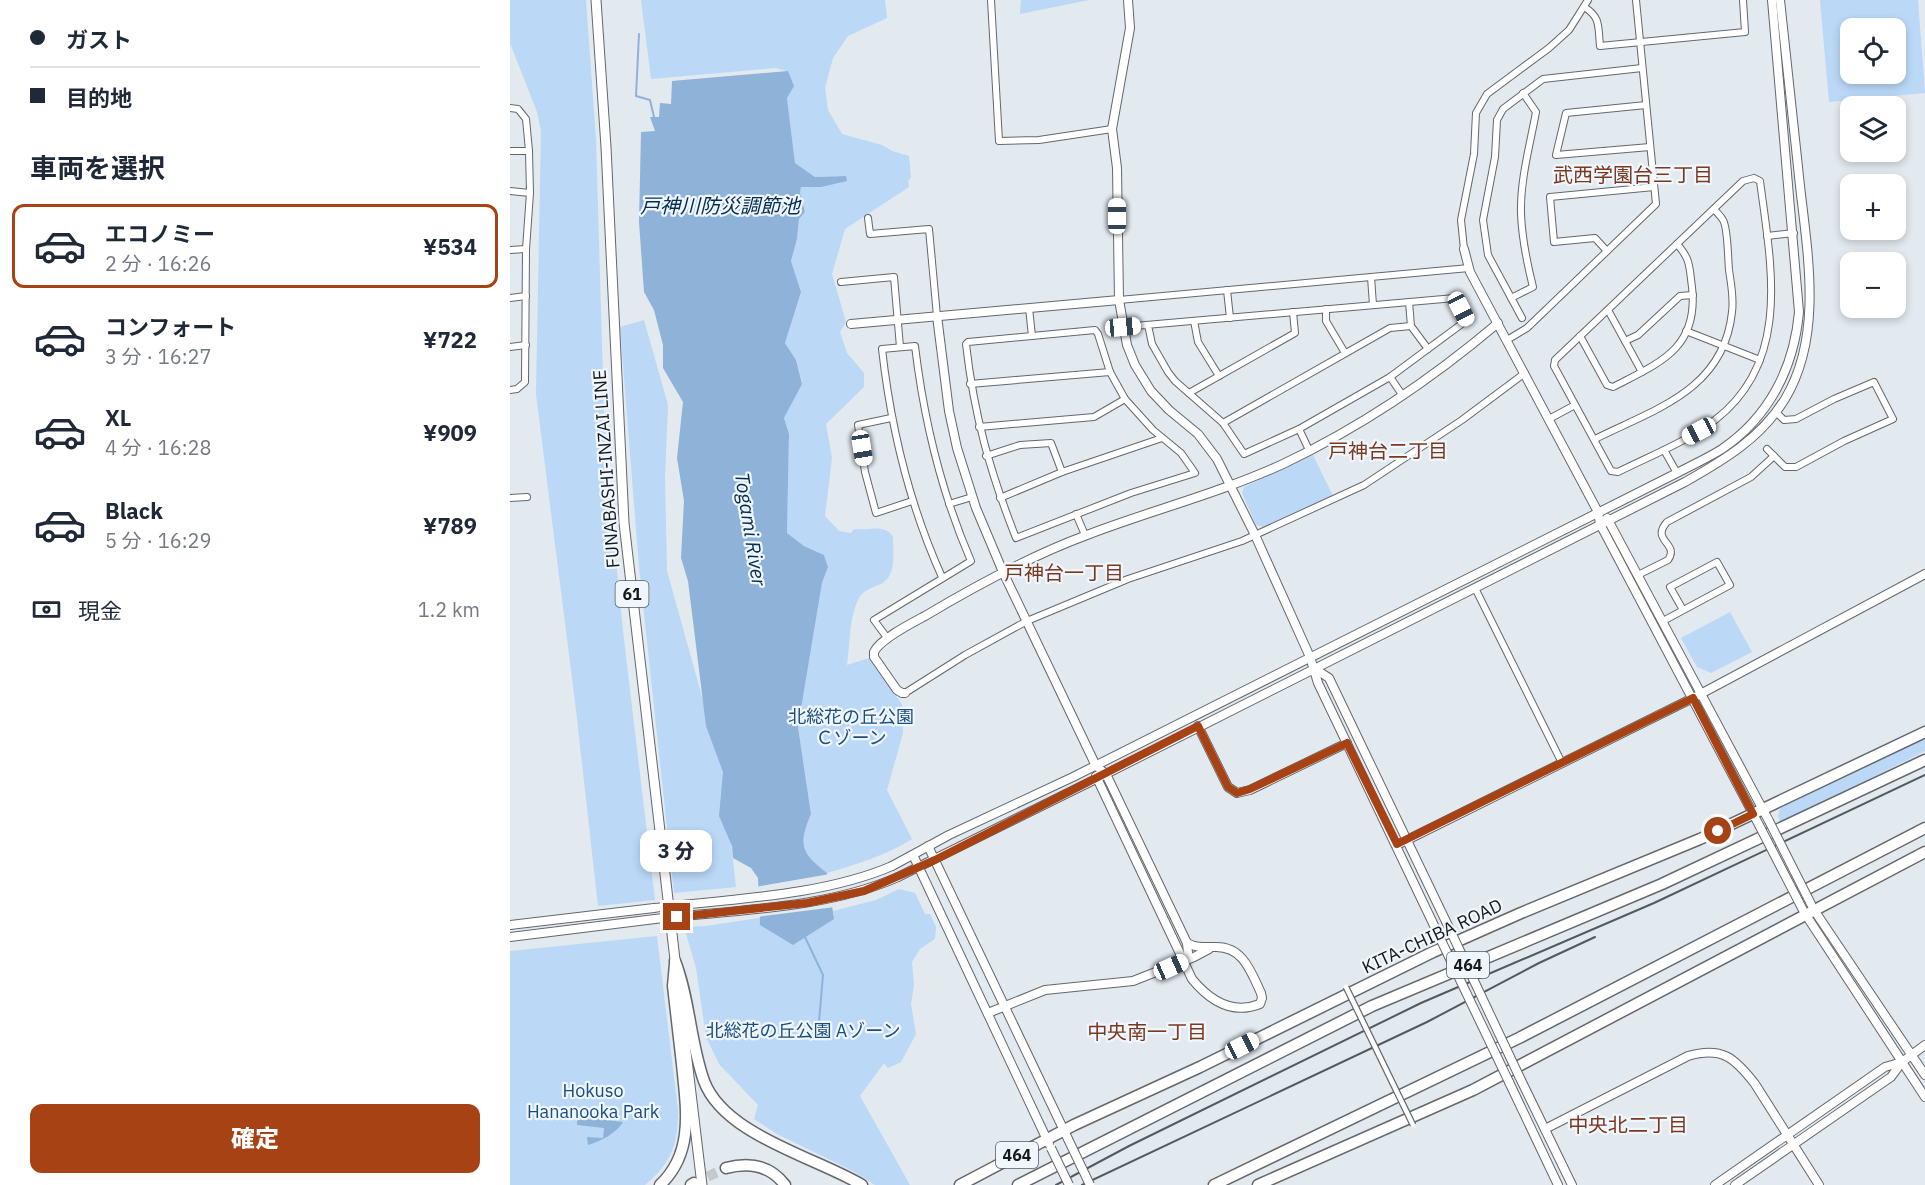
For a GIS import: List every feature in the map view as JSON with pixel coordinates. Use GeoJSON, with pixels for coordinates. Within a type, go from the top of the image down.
{"type":"FeatureCollection","features":[{"type":"Feature","properties":{"kind":"highway","name":"KITA-CHIBA ROAD"},"geometry":{"type":"LineString","coordinates":[[960,1185],[1049,1144],[1433,952],[1670,852],[1925,732]]}},
{"type":"Feature","properties":{"kind":"highway","name":"464"},"geometry":{"type":"LineString","coordinates":[[1018,1185],[1372,1006],[1662,884],[1925,760]]}},
{"type":"Feature","properties":{"kind":"highway"},"geometry":{"type":"LineString","coordinates":[[1214,1185],[1525,1035],[1925,828]]}},
{"type":"Feature","properties":{"kind":"highway"},"geometry":{"type":"LineString","coordinates":[[1258,1185],[1473,1090],[1543,1055],[1809,911],[1925,852]]}},
{"type":"Feature","properties":{"kind":"highway"},"geometry":{"type":"LineString","coordinates":[[660,1185],[679,1159],[687,1124],[673,986],[675,961]]}},
{"type":"Feature","properties":{"kind":"highway"},"geometry":{"type":"LineString","coordinates":[[675,961],[684,985],[700,1066],[710,1095],[720,1108],[754,1133],[862,1185]]}},
{"type":"Feature","properties":{"kind":"highway"},"geometry":{"type":"LineString","coordinates":[[726,1168],[742,1165],[762,1167],[772,1172],[785,1185]]}},
{"type":"Feature","properties":{"kind":"main road","name":"FUNABASHI-INZAI LINE"},"geometry":{"type":"LineString","coordinates":[[596,0],[606,147],[624,523],[675,961],[696,1184]]}},
{"type":"Feature","properties":{"kind":"street"},"geometry":{"type":"LineString","coordinates":[[991,0],[999,141],[1039,140],[1112,129]]}},
{"type":"Feature","properties":{"kind":"street"},"geometry":{"type":"LineString","coordinates":[[1128,0],[1130,28],[1112,129],[1117,168],[1119,300],[1131,357],[1157,398],[1204,440],[1231,485],[1310,657],[1318,683],[1397,844],[1558,1185]]}},
{"type":"Feature","properties":{"kind":"street"},"geometry":{"type":"LineString","coordinates":[[1588,0],[1569,30],[1549,48],[1486,93],[1476,113],[1474,154],[1461,220],[1464,249],[1469,268],[1598,512],[1600,524],[1693,698],[1758,812],[1769,821],[1809,911],[1925,1075]]}},
{"type":"Feature","properties":{"kind":"street"},"geometry":{"type":"LineString","coordinates":[[1507,340],[1527,328],[1656,204],[1636,0]]}},
{"type":"Feature","properties":{"kind":"street"},"geometry":{"type":"LineString","coordinates":[[1584,7],[1598,20],[1600,46],[1746,32],[1743,0]]}},
{"type":"Feature","properties":{"kind":"street"},"geometry":{"type":"LineString","coordinates":[[510,925],[805,890],[859,879],[892,866],[966,826],[1029,799],[1096,766],[1720,450],[1737,437],[1766,406],[1784,377],[1795,342],[1799,312],[1794,233],[1772,0]]}},
{"type":"Feature","properties":{"kind":"street"},"geometry":{"type":"LineString","coordinates":[[510,937],[807,903],[864,891],[919,868],[1315,669],[1725,460],[1744,446],[1776,412],[1795,380],[1803,357],[1809,326],[1810,295],[1780,0]]}},
{"type":"Feature","properties":{"kind":"street"},"geometry":{"type":"LineString","coordinates":[[1522,318],[1488,255],[1483,220],[1496,157],[1497,120],[1503,109],[1543,79],[1642,68]]}},
{"type":"Feature","properties":{"kind":"street"},"geometry":{"type":"LineString","coordinates":[[1511,298],[1533,287],[1524,246],[1521,212],[1522,188],[1536,112],[1523,93]]}},
{"type":"Feature","properties":{"kind":"street"},"geometry":{"type":"LineString","coordinates":[[1646,105],[1566,113],[1557,155],[1650,147]]}},
{"type":"Feature","properties":{"kind":"street"},"geometry":{"type":"LineString","coordinates":[[510,108],[518,109],[525,116],[530,193],[526,249],[525,382],[517,389],[510,390]]}},
{"type":"Feature","properties":{"kind":"street"},"geometry":{"type":"LineString","coordinates":[[510,151],[529,151]]}},
{"type":"Feature","properties":{"kind":"street"},"geometry":{"type":"LineString","coordinates":[[1754,178],[1760,181],[1767,236],[1772,314],[1765,348],[1743,392],[1731,406],[1699,431],[1618,472],[1611,471],[1554,366],[1555,360],[1743,181],[1754,178]]}},
{"type":"Feature","properties":{"kind":"street"},"geometry":{"type":"LineString","coordinates":[[1607,251],[1595,238],[1554,242],[1550,197],[1654,187]]}},
{"type":"Feature","properties":{"kind":"street"},"geometry":{"type":"LineString","coordinates":[[510,191],[530,193]]}},
{"type":"Feature","properties":{"kind":"street"},"geometry":{"type":"LineString","coordinates":[[1594,439],[1681,396],[1702,380],[1724,346],[1732,312],[1732,299],[1725,224],[1714,209]]}},
{"type":"Feature","properties":{"kind":"street"},"geometry":{"type":"LineString","coordinates":[[868,218],[870,234],[929,229],[948,411],[972,497],[1003,572],[1096,766],[1096,779],[1183,962],[1200,989],[1216,1002],[1241,1009],[1260,1004],[1261,993],[1244,959],[1231,949],[1202,948],[1187,943]]}},
{"type":"Feature","properties":{"kind":"street"},"geometry":{"type":"LineString","coordinates":[[1767,236],[1794,233]]}},
{"type":"Feature","properties":{"kind":"street"},"geometry":{"type":"LineString","coordinates":[[1580,336],[1607,385],[1612,387],[1656,366],[1668,356],[1678,346],[1691,319],[1693,295],[1688,257],[1677,244]]}},
{"type":"Feature","properties":{"kind":"street"},"geometry":{"type":"LineString","coordinates":[[510,250],[526,249]]}},
{"type":"Feature","properties":{"kind":"street"},"geometry":{"type":"LineString","coordinates":[[851,324],[1469,268]]}},
{"type":"Feature","properties":{"kind":"street"},"geometry":{"type":"LineString","coordinates":[[841,282],[894,277],[900,347]]}},
{"type":"Feature","properties":{"kind":"street"},"geometry":{"type":"LineString","coordinates":[[1371,277],[1373,305]]}},
{"type":"Feature","properties":{"kind":"street"},"geometry":{"type":"LineString","coordinates":[[1227,290],[1230,318]]}},
{"type":"Feature","properties":{"kind":"street"},"geometry":{"type":"LineString","coordinates":[[1625,341],[1638,335],[1680,296],[1693,295]]}},
{"type":"Feature","properties":{"kind":"street"},"geometry":{"type":"LineString","coordinates":[[510,297],[526,296]]}},
{"type":"Feature","properties":{"kind":"street"},"geometry":{"type":"LineString","coordinates":[[1123,327],[1455,298],[1467,320],[1390,377],[1299,429],[1244,454],[1223,423],[1175,381],[1161,362],[1152,344],[1148,325]]}},
{"type":"Feature","properties":{"kind":"street"},"geometry":{"type":"LineString","coordinates":[[1409,302],[1411,326],[1428,350]]}},
{"type":"Feature","properties":{"kind":"street"},"geometry":{"type":"LineString","coordinates":[[1029,308],[1032,336]]}},
{"type":"Feature","properties":{"kind":"street"},"geometry":{"type":"LineString","coordinates":[[1326,309],[1326,321],[1345,353]]}},
{"type":"Feature","properties":{"kind":"street"},"geometry":{"type":"LineString","coordinates":[[1608,310],[1642,372]]}},
{"type":"Feature","properties":{"kind":"street"},"geometry":{"type":"LineString","coordinates":[[1189,393],[1295,333],[1293,312]]}},
{"type":"Feature","properties":{"kind":"street"},"geometry":{"type":"LineString","coordinates":[[1194,321],[1198,342],[1219,376]]}},
{"type":"Feature","properties":{"kind":"street"},"geometry":{"type":"LineString","coordinates":[[1498,323],[1403,396],[1349,430],[1282,464],[1231,485],[1085,536],[1003,572],[959,595],[888,639],[875,648],[874,657],[897,690],[905,693],[965,655],[1027,621],[1128,579],[1254,535],[1364,485],[1462,420],[1525,373]]}},
{"type":"Feature","properties":{"kind":"street"},"geometry":{"type":"LineString","coordinates":[[1223,423],[1390,328],[1411,326]]}},
{"type":"Feature","properties":{"kind":"street"},"geometry":{"type":"LineString","coordinates":[[1095,330],[1110,372],[1134,412],[1181,453],[1195,473],[1131,493],[1016,538],[986,456],[970,384],[966,344],[1032,336],[1095,330]]}},
{"type":"Feature","properties":{"kind":"street"},"geometry":{"type":"LineString","coordinates":[[1686,331],[1760,360]]}},
{"type":"Feature","properties":{"kind":"street"},"geometry":{"type":"LineString","coordinates":[[510,347],[526,345]]}},
{"type":"Feature","properties":{"kind":"street"},"geometry":{"type":"LineString","coordinates":[[888,639],[874,620],[971,561],[949,504],[930,440],[915,346],[882,348],[891,418],[912,501],[942,577]]}},
{"type":"Feature","properties":{"kind":"street"},"geometry":{"type":"LineString","coordinates":[[970,384],[1110,372]]}},
{"type":"Feature","properties":{"kind":"street"},"geometry":{"type":"LineString","coordinates":[[1390,377],[1403,396]]}},
{"type":"Feature","properties":{"kind":"street"},"geometry":{"type":"LineString","coordinates":[[1767,449],[1785,467],[1797,467],[1844,441],[1893,419],[1874,382],[1796,419],[1784,420],[1776,412]]}},
{"type":"Feature","properties":{"kind":"street"},"geometry":{"type":"LineString","coordinates":[[979,427],[1094,417],[1125,399]]}},
{"type":"Feature","properties":{"kind":"street"},"geometry":{"type":"LineString","coordinates":[[1549,419],[1575,405]]}},
{"type":"Feature","properties":{"kind":"street"},"geometry":{"type":"LineString","coordinates":[[891,418],[858,425],[865,472],[876,513],[912,501]]}},
{"type":"Feature","properties":{"kind":"street"},"geometry":{"type":"LineString","coordinates":[[1299,429],[1309,450]]}},
{"type":"Feature","properties":{"kind":"street"},"geometry":{"type":"LineString","coordinates":[[1000,498],[1062,472],[1162,438]]}},
{"type":"Feature","properties":{"kind":"street"},"geometry":{"type":"LineString","coordinates":[[986,456],[1020,445],[1051,443],[1062,472]]}},
{"type":"Feature","properties":{"kind":"street"},"geometry":{"type":"LineString","coordinates":[[1664,450],[1677,473]]}},
{"type":"Feature","properties":{"kind":"street"},"geometry":{"type":"LineString","coordinates":[[1638,575],[1668,560],[1672,555],[1672,550],[1661,535],[1661,528],[1667,522],[1751,477],[1774,456]]}},
{"type":"Feature","properties":{"kind":"street"},"geometry":{"type":"LineString","coordinates":[[510,498],[527,497]]}},
{"type":"Feature","properties":{"kind":"street"},"geometry":{"type":"LineString","coordinates":[[949,504],[972,497]]}},
{"type":"Feature","properties":{"kind":"street"},"geometry":{"type":"LineString","coordinates":[[1598,512],[1609,519],[1701,693],[1758,812],[1759,825],[1809,911],[1925,1097]]}},
{"type":"Feature","properties":{"kind":"street"},"geometry":{"type":"LineString","coordinates":[[1076,514],[1085,536]]}},
{"type":"Feature","properties":{"kind":"street"},"geometry":{"type":"LineString","coordinates":[[1663,621],[1730,585],[1717,562],[1670,587],[1683,610]]}},
{"type":"Feature","properties":{"kind":"street"},"geometry":{"type":"LineString","coordinates":[[1397,844],[1693,698],[1925,574]]}},
{"type":"Feature","properties":{"kind":"street"},"geometry":{"type":"LineString","coordinates":[[1475,588],[1562,763]]}},
{"type":"Feature","properties":{"kind":"street"},"geometry":{"type":"LineString","coordinates":[[1315,669],[1329,678],[1572,1185]]}},
{"type":"Feature","properties":{"kind":"street"},"geometry":{"type":"LineString","coordinates":[[1198,726],[1228,787],[1237,793],[1347,743]]}},
{"type":"Feature","properties":{"kind":"street"},"geometry":{"type":"LineString","coordinates":[[1096,766],[1106,774],[1187,943],[1188,953],[1183,962]]}},
{"type":"Feature","properties":{"kind":"street"},"geometry":{"type":"LineString","coordinates":[[928,846],[1090,1185]]}},
{"type":"Feature","properties":{"kind":"street"},"geometry":{"type":"LineString","coordinates":[[913,855],[1069,1185]]}},
{"type":"Feature","properties":{"kind":"street"},"geometry":{"type":"LineString","coordinates":[[988,1013],[1045,990],[1133,981],[1183,962],[1212,947]]}},
{"type":"Feature","properties":{"kind":"street"},"geometry":{"type":"LineString","coordinates":[[1346,987],[1413,1125]]}},
{"type":"Feature","properties":{"kind":"street"},"geometry":{"type":"LineString","coordinates":[[1735,1185],[1891,1077],[1902,1062],[1925,1046]]}},
{"type":"Feature","properties":{"kind":"street"},"geometry":{"type":"LineString","coordinates":[[1545,1129],[1688,1056],[1713,1051],[1732,1059],[1743,1069],[1819,1185]]}},
{"type":"Feature","properties":{"kind":"street"},"geometry":{"type":"LineString","coordinates":[[1715,1185],[1886,1067],[1902,1062]]}},
{"type":"Feature","properties":{"kind":"green space"},"geometry":{"type":"Polygon","coordinates":[[[510,0],[586,0],[596,139],[604,413],[610,499],[623,631],[655,900],[598,906],[536,394],[541,131],[537,112],[510,43],[510,0]]]}},
{"type":"Feature","properties":{"kind":"green space","name":"北総花の丘公園 Ｃゾーン"},"geometry":{"type":"Polygon","coordinates":[[[641,0],[885,0],[887,18],[848,36],[833,58],[825,88],[828,110],[842,134],[882,145],[909,156],[911,177],[908,181],[909,187],[845,229],[832,274],[846,322],[840,332],[847,353],[864,373],[864,387],[826,424],[832,458],[825,516],[839,531],[851,533],[854,529],[881,529],[886,530],[893,537],[893,563],[890,575],[881,584],[862,594],[855,607],[847,665],[869,658],[902,704],[903,733],[887,790],[912,839],[881,855],[827,873],[812,860],[804,848],[804,833],[811,814],[798,727],[822,583],[828,567],[824,555],[804,546],[787,533],[789,434],[784,418],[802,383],[796,360],[785,343],[801,292],[791,261],[799,219],[805,212],[800,193],[801,187],[821,187],[846,176],[815,177],[795,163],[787,98],[789,72],[776,68],[651,79],[641,0]]]}},
{"type":"Feature","properties":{"kind":"green space"},"geometry":{"type":"Polygon","coordinates":[[[1021,0],[1089,0],[1020,14],[1021,0]]]}},
{"type":"Feature","properties":{"kind":"green space"},"geometry":{"type":"Polygon","coordinates":[[[1820,0],[1918,0],[1925,93],[1893,96],[1840,96],[1840,101],[1829,102],[1820,0]]]}},
{"type":"Feature","properties":{"kind":"green space"},"geometry":{"type":"Polygon","coordinates":[[[644,320],[668,405],[665,477],[667,571],[723,772],[736,887],[674,893],[639,567],[620,327],[644,320]]]}},
{"type":"Feature","properties":{"kind":"green space"},"geometry":{"type":"Polygon","coordinates":[[[1313,455],[1333,496],[1264,527],[1256,525],[1242,493],[1244,487],[1313,455]]]}},
{"type":"Feature","properties":{"kind":"green space"},"geometry":{"type":"Polygon","coordinates":[[[1730,612],[1752,652],[1711,673],[1697,667],[1681,638],[1730,612]]]}},
{"type":"Feature","properties":{"kind":"green space"},"geometry":{"type":"Polygon","coordinates":[[[1925,739],[1925,751],[1781,823],[1778,817],[1780,808],[1925,739]]]}},
{"type":"Feature","properties":{"kind":"green space","name":"北総花の丘公園 Aゾーン"},"geometry":{"type":"Polygon","coordinates":[[[899,889],[915,893],[925,914],[930,914],[936,927],[935,939],[920,949],[912,962],[914,985],[911,1004],[916,1034],[901,1062],[888,1068],[884,1063],[860,1096],[910,1185],[875,1185],[853,1171],[777,1134],[754,1119],[758,1105],[719,1064],[706,1037],[696,968],[684,927],[759,918],[761,925],[834,919],[833,911],[876,900],[899,889]]]}},
{"type":"Feature","properties":{"kind":"green space","name":"Hokuso Hananooka Park"},"geometry":{"type":"Polygon","coordinates":[[[657,936],[678,1110],[677,1133],[672,1152],[662,1168],[645,1185],[510,1185],[510,951],[657,936]]]}},
{"type":"Feature","properties":{"kind":"water","name":"戸神川防災調節池"},"geometry":{"type":"Polygon","coordinates":[[[788,71],[794,86],[787,98],[795,163],[815,177],[846,176],[847,181],[821,187],[801,187],[800,193],[805,212],[799,219],[791,261],[801,292],[785,343],[796,360],[802,384],[784,418],[789,434],[787,533],[804,546],[824,555],[828,567],[822,583],[798,727],[811,814],[803,841],[807,854],[827,873],[834,919],[793,945],[760,925],[758,878],[751,868],[733,858],[732,846],[719,816],[723,772],[706,726],[688,581],[681,558],[684,501],[677,458],[683,402],[663,368],[663,345],[654,310],[644,292],[639,222],[641,132],[655,131],[650,117],[659,117],[660,103],[671,104],[672,81],[788,71]]]}},
{"type":"Feature","properties":{"kind":"water"},"geometry":{"type":"Polygon","coordinates":[[[598,1119],[623,1122],[608,1136],[588,1145],[587,1137],[603,1138],[604,1128],[577,1125],[577,1120],[598,1119]]]}},
{"type":"Feature","properties":{"kind":"pier"},"geometry":{"type":"Polygon","coordinates":[[[830,874],[835,907],[757,917],[755,887],[830,874]]]}},
{"type":"Feature","properties":{"kind":"waterway","name":"Togami River"},"geometry":{"type":"LineString","coordinates":[[639,34],[636,96],[650,100],[654,117]]}},
{"type":"Feature","properties":{"kind":"waterway","name":"Togami River"},"geometry":{"type":"LineString","coordinates":[[805,937],[823,975],[819,1022]]}},
{"type":"Feature","properties":{"kind":"tunnel"},"geometry":{"type":"LineString","coordinates":[[694,1183],[726,1168]]}},
{"type":"Feature","properties":{"kind":"railway"},"geometry":{"type":"LineString","coordinates":[[1056,1185],[1129,1146],[1421,1003],[1654,903],[1925,775]]}},
{"type":"Feature","properties":{"kind":"railway"},"geometry":{"type":"LineString","coordinates":[[1082,1185],[1427,1022],[1539,963],[1595,937]]}},
{"type":"Feature","properties":{"kind":"district","name":"武西学園台三丁目"},"geometry":{"type":"Point","coordinates":[1633,174]}},
{"type":"Feature","properties":{"kind":"district","name":"戸神台二丁目"},"geometry":{"type":"Point","coordinates":[1388,450]}},
{"type":"Feature","properties":{"kind":"district","name":"戸神台一丁目"},"geometry":{"type":"Point","coordinates":[1064,572]}},
{"type":"Feature","properties":{"kind":"district","name":"中央南一丁目"},"geometry":{"type":"Point","coordinates":[1147,1031]}},
{"type":"Feature","properties":{"kind":"district","name":"中央北二丁目"},"geometry":{"type":"Point","coordinates":[1628,1124]}},
{"type":"Feature","properties":{"kind":"route"},"geometry":{"type":"LineString","coordinates":[[677,917],[807,903],[864,891],[919,868],[1198,726],[1228,787],[1237,793],[1244,792],[1347,743],[1397,844],[1693,698],[1753,814],[1718,831]]}}]}
